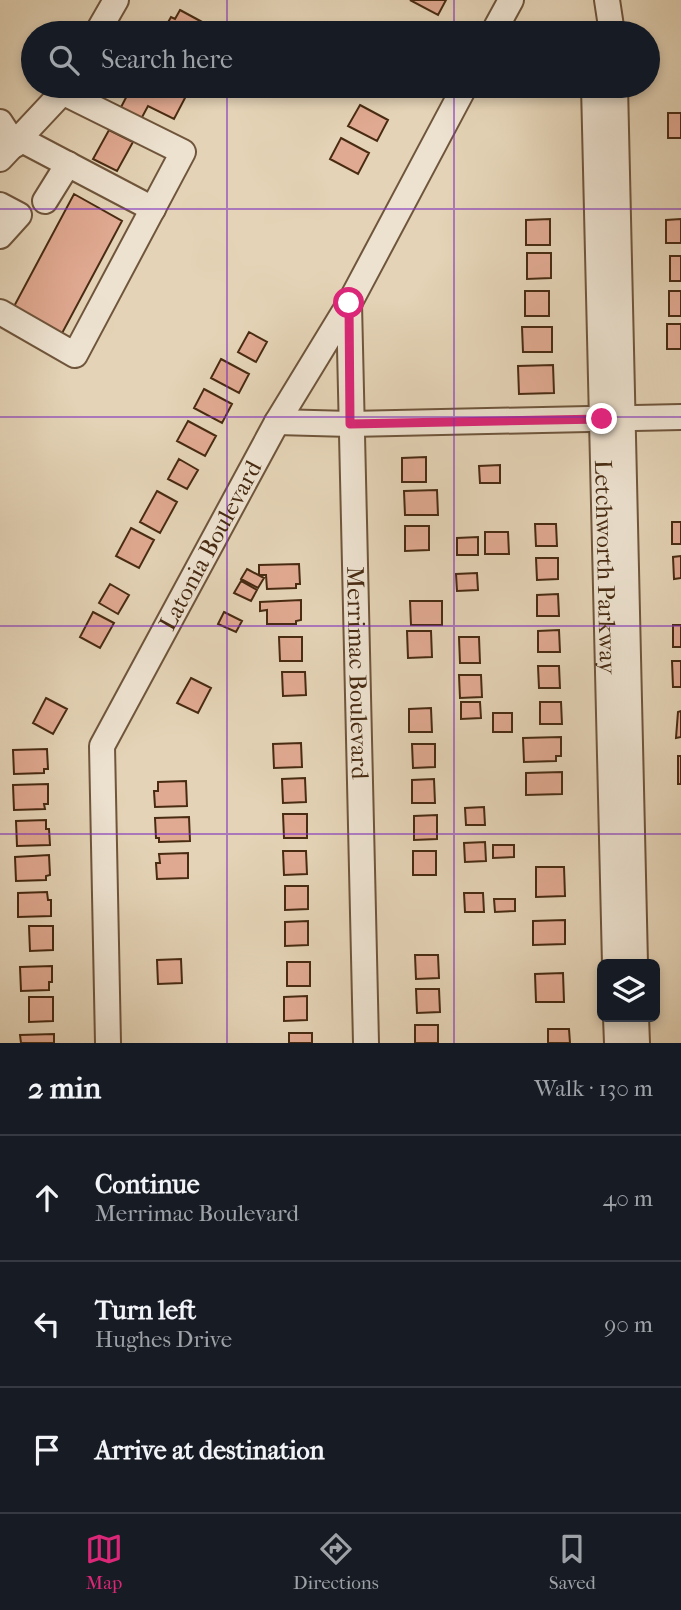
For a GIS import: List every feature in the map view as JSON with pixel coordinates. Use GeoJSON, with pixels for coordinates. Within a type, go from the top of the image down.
{"type":"FeatureCollection","features":[{"type":"Feature","properties":{"kind":"street"},"geometry":{"type":"LineString","coordinates":[[104,21],[116,0]]}},
{"type":"Feature","properties":{"kind":"street"},"geometry":{"type":"LineString","coordinates":[[500,21],[511,0]]}},
{"type":"Feature","properties":{"kind":"street"},"geometry":{"type":"LineString","coordinates":[[596,21],[598,0]]}},
{"type":"Feature","properties":{"kind":"street"},"geometry":{"type":"LineString","coordinates":[[607,0],[610,21]]}},
{"type":"Feature","properties":{"kind":"street"},"geometry":{"type":"LineString","coordinates":[[11,148],[55,98]]}},
{"type":"Feature","properties":{"kind":"street"},"geometry":{"type":"LineString","coordinates":[[0,312],[75,355],[183,152],[80,98]]}},
{"type":"Feature","properties":{"kind":"street","name":"Latonia Boulevard"},"geometry":{"type":"LineString","coordinates":[[108,1043],[102,746],[277,422],[349,303],[459,98]]}},
{"type":"Feature","properties":{"kind":"street","name":"Letchworth Parkway"},"geometry":{"type":"LineString","coordinates":[[595,98],[612,419],[635,959]]}},
{"type":"Feature","properties":{"kind":"street","name":"Letchworth Parkway"},"geometry":{"type":"LineString","coordinates":[[615,98],[612,419],[615,959]]}},
{"type":"Feature","properties":{"kind":"street"},"geometry":{"type":"LineString","coordinates":[[0,122],[11,148]]}},
{"type":"Feature","properties":{"kind":"street"},"geometry":{"type":"LineString","coordinates":[[11,148],[68,164],[153,209]]}},
{"type":"Feature","properties":{"kind":"street"},"geometry":{"type":"LineString","coordinates":[[45,201],[68,164]]}},
{"type":"Feature","properties":{"kind":"street"},"geometry":{"type":"LineString","coordinates":[[0,205],[19,215],[0,236]]}},
{"type":"Feature","properties":{"kind":"street","name":"Merrimac Boulevard"},"geometry":{"type":"LineString","coordinates":[[349,303],[366,1043]]}},
{"type":"Feature","properties":{"kind":"street"},"geometry":{"type":"LineString","coordinates":[[277,422],[350,424],[681,417]]}},
{"type":"Feature","properties":{"kind":"street"},"geometry":{"type":"LineString","coordinates":[[616,1022],[617,1043]]}},
{"type":"Feature","properties":{"kind":"street"},"geometry":{"type":"LineString","coordinates":[[636,1022],[637,1043]]}},
{"type":"Feature","properties":{"kind":"building"},"geometry":{"type":"Polygon","coordinates":[[[410,0],[446,0],[438,15],[410,0]]]}},
{"type":"Feature","properties":{"kind":"building"},"geometry":{"type":"Polygon","coordinates":[[[180,10],[200,21],[169,21],[171,17],[175,19],[180,10]]]}},
{"type":"Feature","properties":{"kind":"building"},"geometry":{"type":"Polygon","coordinates":[[[126,98],[185,98],[174,119],[148,106],[140,121],[119,111],[126,98]]]}},
{"type":"Feature","properties":{"kind":"building"},"geometry":{"type":"Polygon","coordinates":[[[360,105],[388,120],[377,141],[348,126],[360,105]]]}},
{"type":"Feature","properties":{"kind":"building"},"geometry":{"type":"Polygon","coordinates":[[[668,113],[681,113],[681,138],[668,138],[668,113]]]}},
{"type":"Feature","properties":{"kind":"building"},"geometry":{"type":"Polygon","coordinates":[[[109,130],[133,142],[117,171],[93,159],[109,130]]]}},
{"type":"Feature","properties":{"kind":"building"},"geometry":{"type":"Polygon","coordinates":[[[341,138],[369,153],[358,174],[330,159],[341,138]]]}},
{"type":"Feature","properties":{"kind":"building"},"geometry":{"type":"Polygon","coordinates":[[[74,194],[122,221],[60,337],[11,312],[74,194]]]}},
{"type":"Feature","properties":{"kind":"building"},"geometry":{"type":"Polygon","coordinates":[[[550,219],[550,245],[526,245],[526,220],[550,219]]]}},
{"type":"Feature","properties":{"kind":"building"},"geometry":{"type":"Polygon","coordinates":[[[681,219],[681,243],[666,243],[666,220],[681,219]]]}},
{"type":"Feature","properties":{"kind":"building"},"geometry":{"type":"Polygon","coordinates":[[[527,253],[551,253],[551,278],[527,279],[527,253]]]}},
{"type":"Feature","properties":{"kind":"building"},"geometry":{"type":"Polygon","coordinates":[[[670,256],[681,256],[681,281],[670,281],[670,256]]]}},
{"type":"Feature","properties":{"kind":"building"},"geometry":{"type":"Polygon","coordinates":[[[525,291],[549,291],[549,316],[525,316],[525,291]]]}},
{"type":"Feature","properties":{"kind":"building"},"geometry":{"type":"Polygon","coordinates":[[[669,291],[681,291],[681,316],[669,316],[669,291]]]}},
{"type":"Feature","properties":{"kind":"building"},"geometry":{"type":"Polygon","coordinates":[[[667,324],[681,324],[681,349],[667,349],[667,324]]]}},
{"type":"Feature","properties":{"kind":"building"},"geometry":{"type":"Polygon","coordinates":[[[522,327],[552,327],[552,352],[523,352],[522,327]]]}},
{"type":"Feature","properties":{"kind":"building"},"geometry":{"type":"Polygon","coordinates":[[[249,332],[267,342],[256,362],[238,352],[249,332]]]}},
{"type":"Feature","properties":{"kind":"building"},"geometry":{"type":"Polygon","coordinates":[[[221,359],[249,374],[239,393],[211,378],[221,359]]]}},
{"type":"Feature","properties":{"kind":"building"},"geometry":{"type":"Polygon","coordinates":[[[553,365],[554,393],[519,394],[518,366],[553,365]]]}},
{"type":"Feature","properties":{"kind":"building"},"geometry":{"type":"Polygon","coordinates":[[[204,389],[232,404],[222,423],[194,408],[204,389]]]}},
{"type":"Feature","properties":{"kind":"building"},"geometry":{"type":"Polygon","coordinates":[[[188,421],[216,436],[205,456],[177,441],[188,421]]]}},
{"type":"Feature","properties":{"kind":"building"},"geometry":{"type":"Polygon","coordinates":[[[426,457],[426,482],[402,482],[402,458],[426,457]]]}},
{"type":"Feature","properties":{"kind":"building"},"geometry":{"type":"Polygon","coordinates":[[[179,459],[198,470],[187,489],[168,479],[179,459]]]}},
{"type":"Feature","properties":{"kind":"building"},"geometry":{"type":"Polygon","coordinates":[[[500,465],[500,483],[480,483],[479,466],[500,465]]]}},
{"type":"Feature","properties":{"kind":"building"},"geometry":{"type":"Polygon","coordinates":[[[437,490],[438,515],[405,515],[404,491],[437,490]]]}},
{"type":"Feature","properties":{"kind":"building"},"geometry":{"type":"Polygon","coordinates":[[[157,491],[177,502],[160,533],[140,522],[157,491]]]}},
{"type":"Feature","properties":{"kind":"building"},"geometry":{"type":"Polygon","coordinates":[[[672,522],[681,522],[681,544],[672,544],[672,522]]]}},
{"type":"Feature","properties":{"kind":"building"},"geometry":{"type":"Polygon","coordinates":[[[535,524],[556,524],[557,546],[536,546],[535,524]]]}},
{"type":"Feature","properties":{"kind":"building"},"geometry":{"type":"Polygon","coordinates":[[[405,526],[429,526],[429,550],[405,551],[405,526]]]}},
{"type":"Feature","properties":{"kind":"building"},"geometry":{"type":"Polygon","coordinates":[[[131,528],[154,540],[139,568],[116,556],[131,528]]]}},
{"type":"Feature","properties":{"kind":"building"},"geometry":{"type":"Polygon","coordinates":[[[485,532],[508,532],[509,554],[485,554],[485,532]]]}},
{"type":"Feature","properties":{"kind":"building"},"geometry":{"type":"Polygon","coordinates":[[[478,537],[478,555],[457,555],[457,538],[478,537]]]}},
{"type":"Feature","properties":{"kind":"building"},"geometry":{"type":"Polygon","coordinates":[[[681,556],[681,578],[674,579],[673,557],[681,556]]]}},
{"type":"Feature","properties":{"kind":"building"},"geometry":{"type":"Polygon","coordinates":[[[536,558],[558,558],[558,579],[537,580],[536,558]]]}},
{"type":"Feature","properties":{"kind":"building"},"geometry":{"type":"Polygon","coordinates":[[[299,564],[300,584],[296,584],[296,588],[267,589],[266,575],[259,575],[259,565],[299,564]]]}},
{"type":"Feature","properties":{"kind":"building"},"geometry":{"type":"Polygon","coordinates":[[[247,569],[264,578],[258,588],[241,579],[247,569]]]}},
{"type":"Feature","properties":{"kind":"building"},"geometry":{"type":"Polygon","coordinates":[[[477,573],[478,590],[457,591],[456,574],[477,573]]]}},
{"type":"Feature","properties":{"kind":"building"},"geometry":{"type":"Polygon","coordinates":[[[241,581],[257,590],[251,601],[234,593],[241,581]]]}},
{"type":"Feature","properties":{"kind":"building"},"geometry":{"type":"Polygon","coordinates":[[[110,584],[129,595],[118,614],[99,603],[110,584]]]}},
{"type":"Feature","properties":{"kind":"building"},"geometry":{"type":"Polygon","coordinates":[[[558,594],[559,616],[537,616],[537,595],[558,594]]]}},
{"type":"Feature","properties":{"kind":"building"},"geometry":{"type":"Polygon","coordinates":[[[301,600],[301,620],[296,621],[296,624],[267,624],[267,610],[260,611],[260,602],[301,600]]]}},
{"type":"Feature","properties":{"kind":"building"},"geometry":{"type":"Polygon","coordinates":[[[410,601],[442,601],[442,625],[411,625],[410,601]]]}},
{"type":"Feature","properties":{"kind":"building"},"geometry":{"type":"Polygon","coordinates":[[[93,612],[114,623],[100,648],[80,637],[93,612]]]}},
{"type":"Feature","properties":{"kind":"building"},"geometry":{"type":"Polygon","coordinates":[[[224,612],[242,621],[236,632],[218,624],[224,612]]]}},
{"type":"Feature","properties":{"kind":"building"},"geometry":{"type":"Polygon","coordinates":[[[673,625],[681,625],[681,647],[673,647],[673,625]]]}},
{"type":"Feature","properties":{"kind":"building"},"geometry":{"type":"Polygon","coordinates":[[[559,630],[560,652],[538,652],[538,631],[559,630]]]}},
{"type":"Feature","properties":{"kind":"building"},"geometry":{"type":"Polygon","coordinates":[[[407,631],[431,631],[432,657],[408,658],[407,631]]]}},
{"type":"Feature","properties":{"kind":"building"},"geometry":{"type":"Polygon","coordinates":[[[279,637],[302,637],[302,661],[280,661],[279,637]]]}},
{"type":"Feature","properties":{"kind":"building"},"geometry":{"type":"Polygon","coordinates":[[[459,637],[479,637],[480,663],[460,663],[459,637]]]}},
{"type":"Feature","properties":{"kind":"building"},"geometry":{"type":"Polygon","coordinates":[[[672,661],[681,661],[681,687],[673,687],[672,661]]]}},
{"type":"Feature","properties":{"kind":"building"},"geometry":{"type":"Polygon","coordinates":[[[538,666],[559,666],[560,688],[539,688],[538,666]]]}},
{"type":"Feature","properties":{"kind":"building"},"geometry":{"type":"Polygon","coordinates":[[[282,672],[305,672],[306,695],[283,696],[282,672]]]}},
{"type":"Feature","properties":{"kind":"building"},"geometry":{"type":"Polygon","coordinates":[[[459,675],[481,675],[482,697],[460,698],[459,675]]]}},
{"type":"Feature","properties":{"kind":"building"},"geometry":{"type":"Polygon","coordinates":[[[191,678],[211,688],[198,713],[177,703],[191,678]]]}},
{"type":"Feature","properties":{"kind":"building"},"geometry":{"type":"Polygon","coordinates":[[[46,698],[67,709],[53,734],[33,723],[46,698]]]}},
{"type":"Feature","properties":{"kind":"building"},"geometry":{"type":"Polygon","coordinates":[[[461,702],[480,702],[481,718],[461,719],[461,702]]]}},
{"type":"Feature","properties":{"kind":"building"},"geometry":{"type":"Polygon","coordinates":[[[540,702],[561,702],[562,724],[540,724],[540,702]]]}},
{"type":"Feature","properties":{"kind":"building"},"geometry":{"type":"Polygon","coordinates":[[[431,708],[432,732],[409,732],[409,709],[431,708]]]}},
{"type":"Feature","properties":{"kind":"building"},"geometry":{"type":"Polygon","coordinates":[[[681,711],[681,737],[676,738],[678,712],[681,711]]]}},
{"type":"Feature","properties":{"kind":"building"},"geometry":{"type":"Polygon","coordinates":[[[493,713],[512,713],[512,732],[493,732],[493,713]]]}},
{"type":"Feature","properties":{"kind":"building"},"geometry":{"type":"Polygon","coordinates":[[[561,737],[561,756],[556,756],[556,761],[524,762],[523,738],[561,737]]]}},
{"type":"Feature","properties":{"kind":"building"},"geometry":{"type":"Polygon","coordinates":[[[301,743],[302,767],[274,768],[273,744],[301,743]]]}},
{"type":"Feature","properties":{"kind":"building"},"geometry":{"type":"Polygon","coordinates":[[[412,744],[435,744],[435,767],[413,768],[412,744]]]}},
{"type":"Feature","properties":{"kind":"building"},"geometry":{"type":"Polygon","coordinates":[[[47,749],[48,769],[44,769],[44,773],[14,774],[13,750],[47,749]]]}},
{"type":"Feature","properties":{"kind":"building"},"geometry":{"type":"Polygon","coordinates":[[[678,756],[681,756],[681,784],[678,784],[678,756]]]}},
{"type":"Feature","properties":{"kind":"building"},"geometry":{"type":"Polygon","coordinates":[[[562,772],[562,794],[526,795],[526,773],[562,772]]]}},
{"type":"Feature","properties":{"kind":"building"},"geometry":{"type":"Polygon","coordinates":[[[305,778],[306,802],[283,803],[282,779],[305,778]]]}},
{"type":"Feature","properties":{"kind":"building"},"geometry":{"type":"Polygon","coordinates":[[[434,779],[435,803],[412,803],[412,780],[434,779]]]}},
{"type":"Feature","properties":{"kind":"building"},"geometry":{"type":"Polygon","coordinates":[[[186,781],[187,806],[155,807],[154,791],[158,791],[158,782],[186,781]]]}},
{"type":"Feature","properties":{"kind":"building"},"geometry":{"type":"Polygon","coordinates":[[[48,784],[48,804],[44,804],[45,809],[14,810],[13,785],[48,784]]]}},
{"type":"Feature","properties":{"kind":"building"},"geometry":{"type":"Polygon","coordinates":[[[484,807],[485,825],[466,825],[465,808],[484,807]]]}},
{"type":"Feature","properties":{"kind":"building"},"geometry":{"type":"Polygon","coordinates":[[[283,814],[307,814],[307,838],[284,838],[283,814]]]}},
{"type":"Feature","properties":{"kind":"building"},"geometry":{"type":"Polygon","coordinates":[[[437,815],[437,839],[414,840],[414,816],[437,815]]]}},
{"type":"Feature","properties":{"kind":"building"},"geometry":{"type":"Polygon","coordinates":[[[189,817],[190,841],[159,842],[159,838],[156,838],[155,818],[189,817]]]}},
{"type":"Feature","properties":{"kind":"building"},"geometry":{"type":"Polygon","coordinates":[[[46,820],[50,845],[17,846],[16,821],[46,820]]]}},
{"type":"Feature","properties":{"kind":"building"},"geometry":{"type":"Polygon","coordinates":[[[485,842],[486,861],[465,862],[464,843],[485,842]]]}},
{"type":"Feature","properties":{"kind":"building"},"geometry":{"type":"Polygon","coordinates":[[[493,845],[514,845],[514,857],[493,858],[493,845]]]}},
{"type":"Feature","properties":{"kind":"building"},"geometry":{"type":"Polygon","coordinates":[[[283,851],[306,851],[307,874],[284,875],[283,851]]]}},
{"type":"Feature","properties":{"kind":"building"},"geometry":{"type":"Polygon","coordinates":[[[413,851],[436,851],[436,875],[413,875],[413,851]]]}},
{"type":"Feature","properties":{"kind":"building"},"geometry":{"type":"Polygon","coordinates":[[[188,853],[188,878],[157,879],[156,863],[160,863],[159,854],[188,853]]]}},
{"type":"Feature","properties":{"kind":"building"},"geometry":{"type":"Polygon","coordinates":[[[49,855],[50,875],[46,876],[46,880],[16,881],[15,857],[49,855]]]}},
{"type":"Feature","properties":{"kind":"building"},"geometry":{"type":"Polygon","coordinates":[[[536,867],[564,867],[565,896],[536,897],[536,867]]]}},
{"type":"Feature","properties":{"kind":"building"},"geometry":{"type":"Polygon","coordinates":[[[285,886],[308,886],[308,909],[285,910],[285,886]]]}},
{"type":"Feature","properties":{"kind":"building"},"geometry":{"type":"Polygon","coordinates":[[[47,892],[48,900],[51,900],[51,916],[18,917],[18,893],[47,892]]]}},
{"type":"Feature","properties":{"kind":"building"},"geometry":{"type":"Polygon","coordinates":[[[464,893],[483,893],[484,912],[465,912],[464,893]]]}},
{"type":"Feature","properties":{"kind":"building"},"geometry":{"type":"Polygon","coordinates":[[[494,899],[515,899],[515,911],[495,912],[494,899]]]}},
{"type":"Feature","properties":{"kind":"building"},"geometry":{"type":"Polygon","coordinates":[[[565,920],[565,944],[533,945],[533,921],[565,920]]]}},
{"type":"Feature","properties":{"kind":"building"},"geometry":{"type":"Polygon","coordinates":[[[308,921],[308,945],[285,946],[285,922],[308,921]]]}},
{"type":"Feature","properties":{"kind":"building"},"geometry":{"type":"Polygon","coordinates":[[[29,926],[53,926],[53,950],[30,951],[29,926]]]}},
{"type":"Feature","properties":{"kind":"building"},"geometry":{"type":"Polygon","coordinates":[[[415,955],[438,955],[439,978],[416,979],[415,955]]]}},
{"type":"Feature","properties":{"kind":"building"},"geometry":{"type":"Polygon","coordinates":[[[181,959],[182,983],[158,984],[157,960],[181,959]]]}},
{"type":"Feature","properties":{"kind":"building"},"geometry":{"type":"Polygon","coordinates":[[[287,962],[310,962],[310,986],[287,986],[287,962]]]}},
{"type":"Feature","properties":{"kind":"building"},"geometry":{"type":"Polygon","coordinates":[[[52,966],[49,990],[21,991],[20,967],[52,966]]]}},
{"type":"Feature","properties":{"kind":"building"},"geometry":{"type":"Polygon","coordinates":[[[563,973],[564,1002],[536,1002],[535,974],[563,973]]]}},
{"type":"Feature","properties":{"kind":"building"},"geometry":{"type":"Polygon","coordinates":[[[416,989],[439,989],[440,1012],[417,1013],[416,989]]]}},
{"type":"Feature","properties":{"kind":"building"},"geometry":{"type":"Polygon","coordinates":[[[307,996],[307,1020],[284,1021],[284,997],[307,996]]]}},
{"type":"Feature","properties":{"kind":"building"},"geometry":{"type":"Polygon","coordinates":[[[29,997],[53,997],[53,1021],[29,1022],[29,997]]]}},
{"type":"Feature","properties":{"kind":"building"},"geometry":{"type":"Polygon","coordinates":[[[415,1025],[438,1025],[438,1043],[415,1043],[415,1025]]]}},
{"type":"Feature","properties":{"kind":"building"},"geometry":{"type":"Polygon","coordinates":[[[548,1029],[569,1029],[570,1043],[548,1043],[548,1029]]]}},
{"type":"Feature","properties":{"kind":"building"},"geometry":{"type":"Polygon","coordinates":[[[289,1033],[312,1033],[312,1043],[289,1043],[289,1033]]]}},
{"type":"Feature","properties":{"kind":"building"},"geometry":{"type":"Polygon","coordinates":[[[54,1034],[54,1043],[21,1043],[20,1035],[54,1034]]]}},
{"type":"Feature","properties":{"kind":"route"},"geometry":{"type":"LineString","coordinates":[[349,303],[350,424],[602,419]]}}]}
